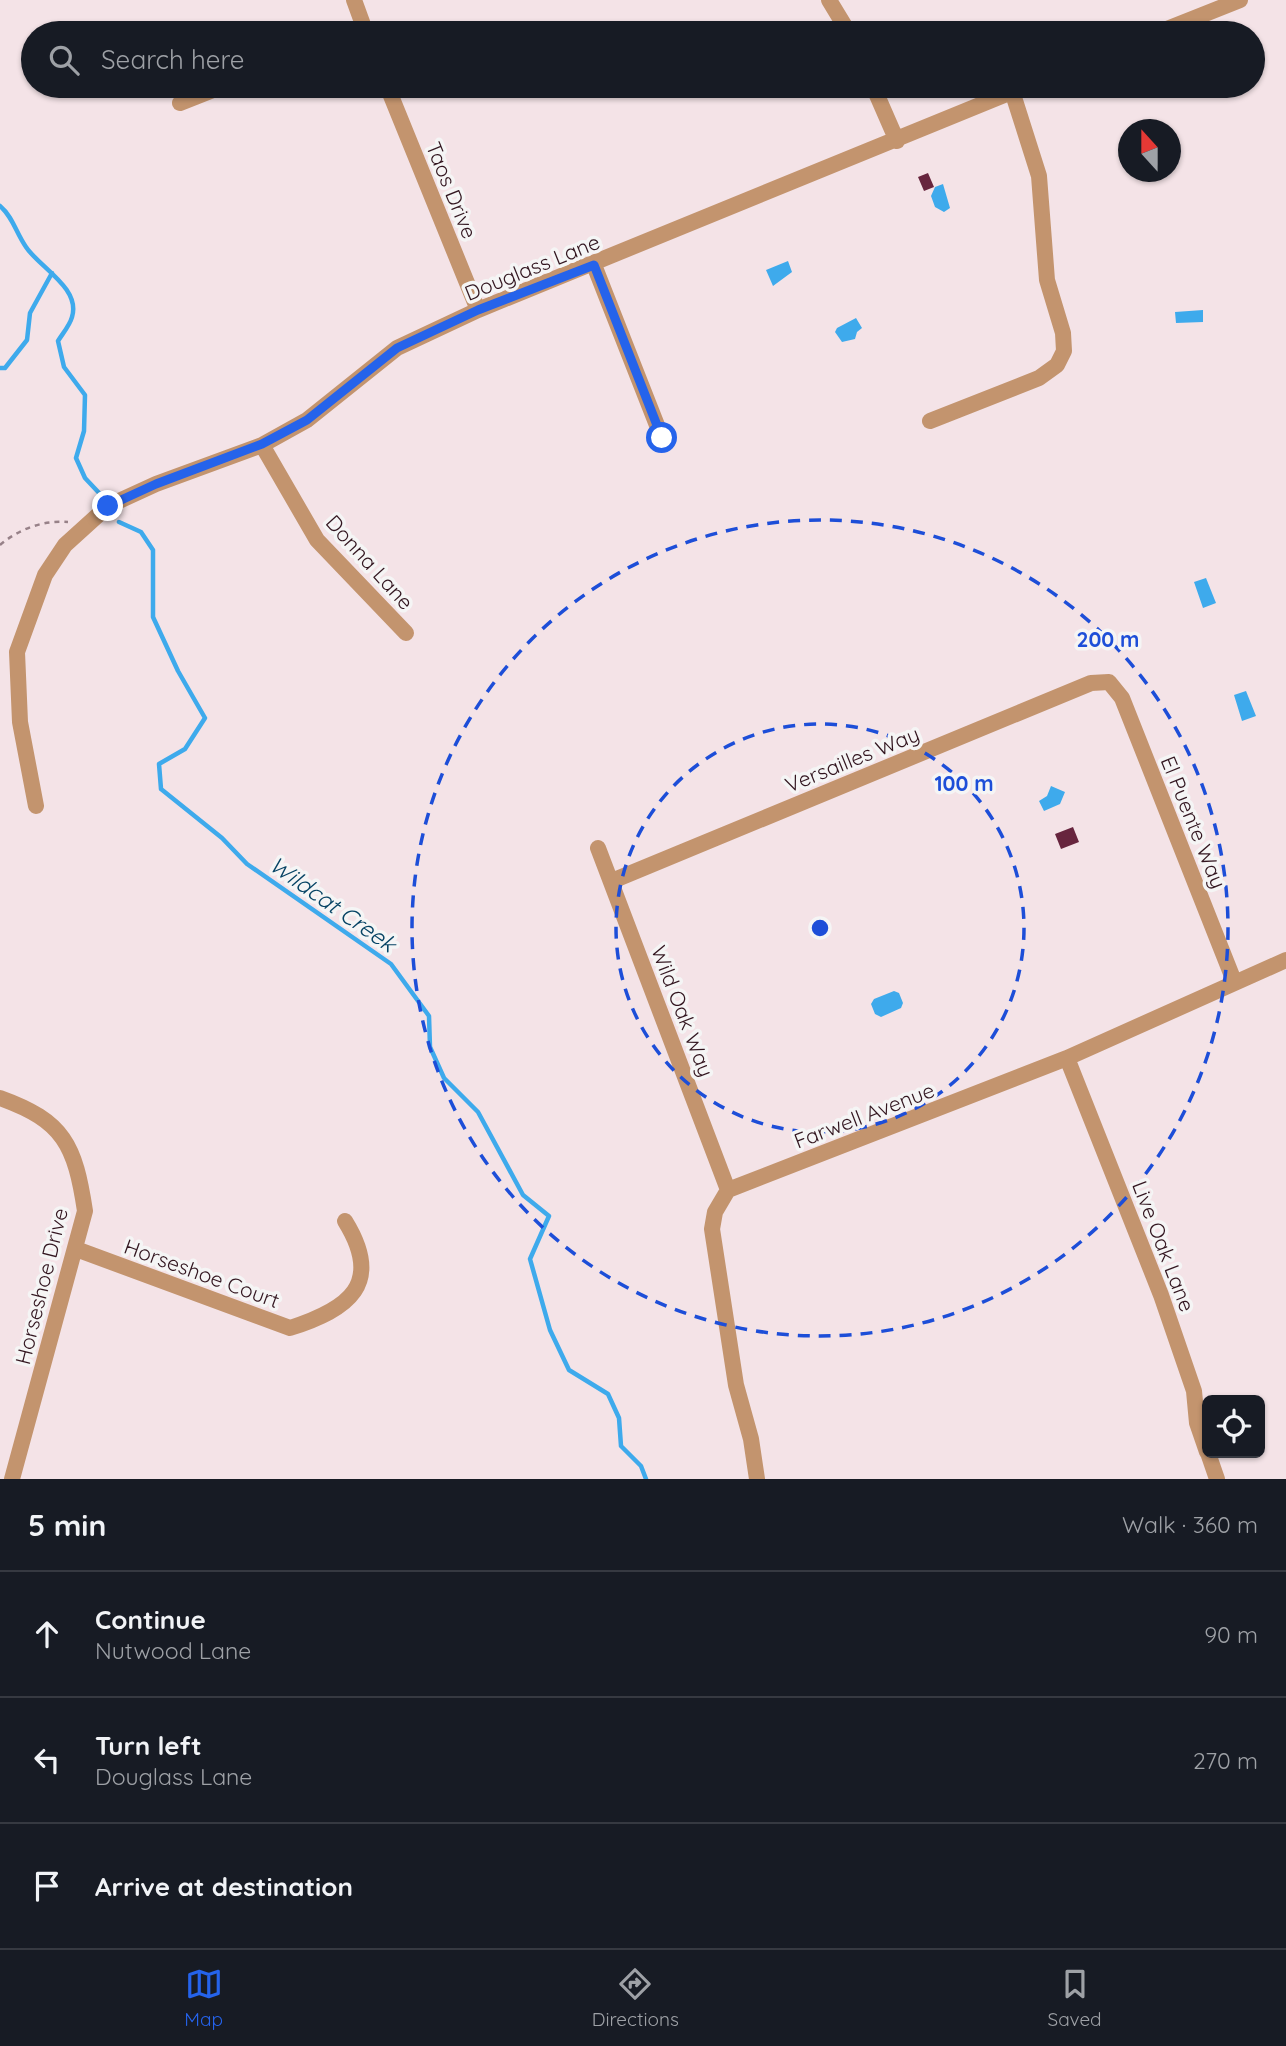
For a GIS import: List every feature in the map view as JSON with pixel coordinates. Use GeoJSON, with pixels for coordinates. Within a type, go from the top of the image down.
{"type":"FeatureCollection","features":[{"type":"Feature","properties":{"kind":"street"},"geometry":{"type":"LineString","coordinates":[[354,0],[358,21]]}},
{"type":"Feature","properties":{"kind":"street"},"geometry":{"type":"LineString","coordinates":[[829,0],[842,21]]}},
{"type":"Feature","properties":{"kind":"street"},"geometry":{"type":"LineString","coordinates":[[1187,21],[1240,0]]}},
{"type":"Feature","properties":{"kind":"street"},"geometry":{"type":"LineString","coordinates":[[180,103],[193,98]]}},
{"type":"Feature","properties":{"kind":"street","name":"Taos Drive"},"geometry":{"type":"LineString","coordinates":[[392,98],[478,310]]}},
{"type":"Feature","properties":{"kind":"street"},"geometry":{"type":"LineString","coordinates":[[878,98],[897,141]]}},
{"type":"Feature","properties":{"kind":"street","name":"Douglass Lane"},"geometry":{"type":"LineString","coordinates":[[36,806],[20,722],[17,652],[45,575],[65,545],[108,506],[156,484],[262,444],[307,420],[397,348],[478,310],[594,265],[998,98]]}},
{"type":"Feature","properties":{"kind":"street"},"geometry":{"type":"LineString","coordinates":[[930,421],[1039,378],[1057,366],[1064,351],[1063,333],[1047,280],[1039,176],[1021,98]]}},
{"type":"Feature","properties":{"kind":"street"},"geometry":{"type":"LineString","coordinates":[[594,265],[662,438]]}},
{"type":"Feature","properties":{"kind":"street","name":"Donna Lane"},"geometry":{"type":"LineString","coordinates":[[262,444],[317,540],[406,633]]}},
{"type":"Feature","properties":{"kind":"street","name":"Versailles Way"},"geometry":{"type":"LineString","coordinates":[[612,881],[1091,683],[1109,682]]}},
{"type":"Feature","properties":{"kind":"street","name":"El Puente Way"},"geometry":{"type":"LineString","coordinates":[[1109,682],[1122,698],[1234,981]]}},
{"type":"Feature","properties":{"kind":"street","name":"Wild Oak Way"},"geometry":{"type":"LineString","coordinates":[[598,848],[728,1190]]}},
{"type":"Feature","properties":{"kind":"street","name":"Farwell Avenue"},"geometry":{"type":"LineString","coordinates":[[728,1190],[1068,1058],[1234,981],[1286,960]]}},
{"type":"Feature","properties":{"kind":"street","name":"Live Oak Lane"},"geometry":{"type":"LineString","coordinates":[[1068,1058],[1161,1295],[1194,1391],[1197,1423],[1202,1436]]}},
{"type":"Feature","properties":{"kind":"street","name":"Horseshoe Drive"},"geometry":{"type":"LineString","coordinates":[[0,1098],[34,1110],[54,1125],[67,1143],[79,1176],[85,1210],[12,1479]]}},
{"type":"Feature","properties":{"kind":"street"},"geometry":{"type":"LineString","coordinates":[[728,1190],[715,1212],[712,1229],[736,1385],[751,1439],[757,1479]]}},
{"type":"Feature","properties":{"kind":"street","name":"Horseshoe Court"},"geometry":{"type":"LineString","coordinates":[[76,1249],[290,1328],[320,1318],[348,1303],[363,1268],[356,1239],[345,1221]]}},
{"type":"Feature","properties":{"kind":"street","name":"Live Oak Lane"},"geometry":{"type":"LineString","coordinates":[[1210,1458],[1217,1479]]}},
{"type":"Feature","properties":{"kind":"path"},"geometry":{"type":"LineString","coordinates":[[0,545],[28,528],[53,521],[86,524]]}},
{"type":"Feature","properties":{"kind":"water"},"geometry":{"type":"Polygon","coordinates":[[[943,184],[950,208],[944,212],[935,207],[931,196],[935,187],[943,184]]]}},
{"type":"Feature","properties":{"kind":"water"},"geometry":{"type":"Polygon","coordinates":[[[788,261],[792,272],[773,286],[766,270],[788,261]]]}},
{"type":"Feature","properties":{"kind":"water"},"geometry":{"type":"Polygon","coordinates":[[[1203,310],[1203,322],[1176,323],[1175,312],[1203,310]]]}},
{"type":"Feature","properties":{"kind":"water"},"geometry":{"type":"Polygon","coordinates":[[[856,318],[862,328],[855,339],[842,342],[835,332],[837,328],[856,318]]]}},
{"type":"Feature","properties":{"kind":"water"},"geometry":{"type":"Polygon","coordinates":[[[1206,578],[1216,603],[1203,608],[1194,582],[1206,578]]]}},
{"type":"Feature","properties":{"kind":"water"},"geometry":{"type":"Polygon","coordinates":[[[1246,691],[1256,716],[1242,721],[1234,695],[1246,691]]]}},
{"type":"Feature","properties":{"kind":"water"},"geometry":{"type":"Polygon","coordinates":[[[1051,786],[1065,792],[1060,804],[1044,811],[1039,801],[1047,796],[1051,786]]]}},
{"type":"Feature","properties":{"kind":"water"},"geometry":{"type":"Polygon","coordinates":[[[894,991],[899,993],[903,1003],[901,1008],[881,1017],[875,1014],[871,1004],[874,999],[894,991]]]}},
{"type":"Feature","properties":{"kind":"building"},"geometry":{"type":"Polygon","coordinates":[[[928,173],[934,187],[924,191],[918,177],[928,173]]]}},
{"type":"Feature","properties":{"kind":"building"},"geometry":{"type":"Polygon","coordinates":[[[1073,827],[1079,842],[1061,849],[1055,834],[1073,827]]]}},
{"type":"Feature","properties":{"kind":"waterway","name":"Wildcat Creek"},"geometry":{"type":"LineString","coordinates":[[0,206],[32,255],[65,287],[70,297],[72,317],[58,341],[64,367],[85,395],[84,431],[76,458],[85,478],[101,495]]}},
{"type":"Feature","properties":{"kind":"waterway"},"geometry":{"type":"LineString","coordinates":[[0,368],[5,368],[27,340],[30,313],[52,273]]}},
{"type":"Feature","properties":{"kind":"waterway","name":"Wildcat Creek"},"geometry":{"type":"LineString","coordinates":[[119,522],[141,532],[153,550],[153,617],[178,671],[205,718],[185,749],[159,764],[161,789],[222,838],[247,864],[391,964],[429,1016],[430,1047],[444,1078],[478,1112],[523,1195],[549,1216],[530,1259],[550,1330],[569,1370],[608,1394],[619,1418],[621,1446],[641,1466],[646,1479]]}},
{"type":"Feature","properties":{"kind":"route"},"geometry":{"type":"LineString","coordinates":[[108,506],[156,484],[262,444],[307,420],[397,348],[478,310],[594,265],[662,438]]}}]}
